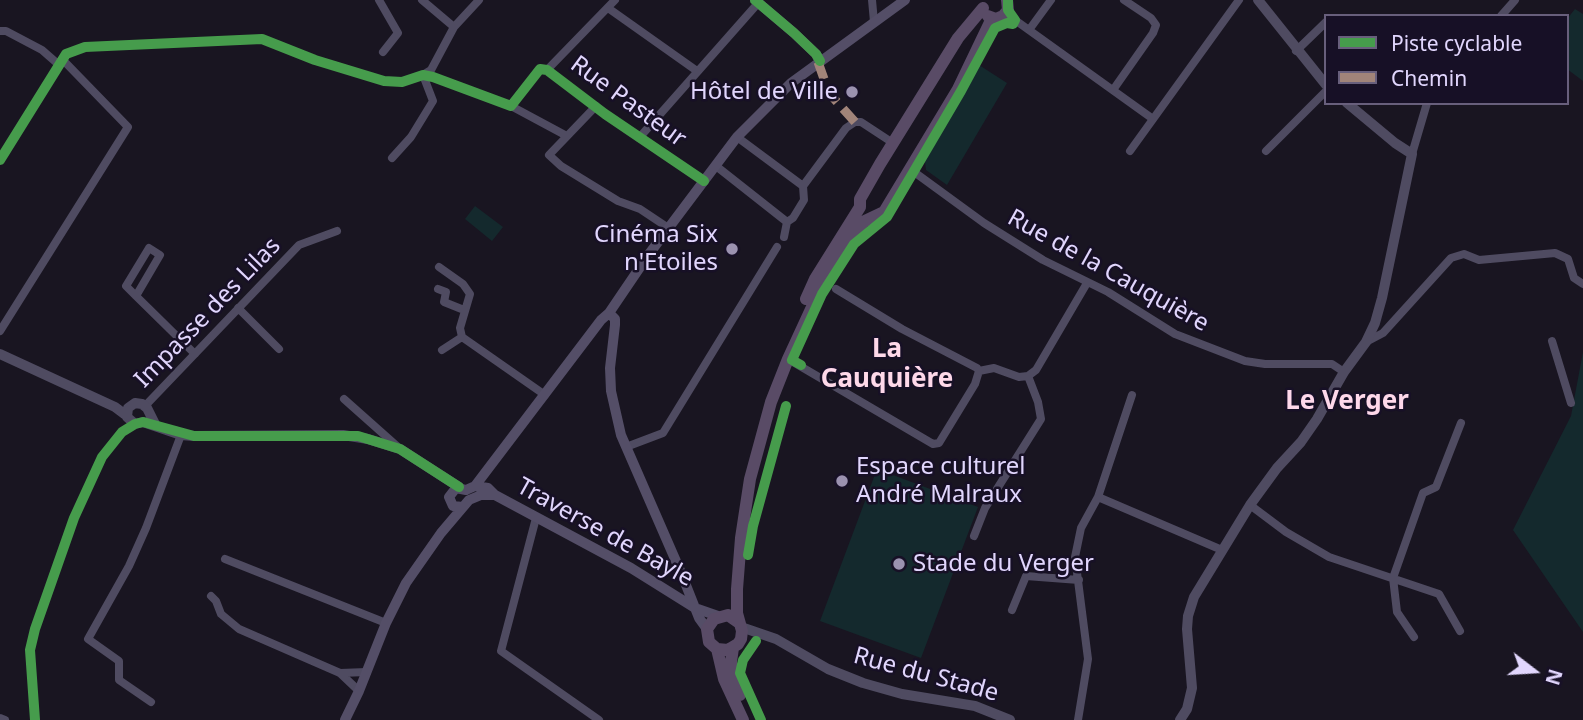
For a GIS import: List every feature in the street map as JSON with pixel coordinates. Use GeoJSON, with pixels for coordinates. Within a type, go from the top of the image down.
{"type":"FeatureCollection","features":[{"type":"Feature","properties":{"kind":"main road"},"geometry":{"type":"LineString","coordinates":[[450,500],[456,507],[545,395],[609,313],[649,254],[737,137],[791,83],[905,0]]}},
{"type":"Feature","properties":{"kind":"main road"},"geometry":{"type":"LineString","coordinates":[[984,4],[986,14],[1005,13]]}},
{"type":"Feature","properties":{"kind":"main road"},"geometry":{"type":"LineString","coordinates":[[870,217],[863,213],[860,199],[958,38],[984,4]]}},
{"type":"Feature","properties":{"kind":"main road"},"geometry":{"type":"LineString","coordinates":[[751,720],[734,680],[731,662],[738,634],[737,596],[741,538],[750,479],[771,402],[824,281],[859,228],[870,217],[884,212],[1005,13]]}},
{"type":"Feature","properties":{"kind":"main road"},"geometry":{"type":"LineString","coordinates":[[743,720],[724,679],[717,649],[709,642],[707,629],[711,622],[727,610],[731,596],[743,479],[768,391],[815,279],[860,207]]}},
{"type":"Feature","properties":{"kind":"main road"},"geometry":{"type":"LineString","coordinates":[[609,313],[615,320],[610,368],[615,414],[626,447],[695,608]]}},
{"type":"Feature","properties":{"kind":"main road"},"geometry":{"type":"LineString","coordinates":[[440,533],[451,491],[466,494]]}},
{"type":"Feature","properties":{"kind":"main road"},"geometry":{"type":"LineString","coordinates":[[345,720],[406,583],[466,494]]}},
{"type":"Feature","properties":{"kind":"main road","name":"Traverse de Bayle"},"geometry":{"type":"LineString","coordinates":[[466,494],[495,495],[631,568],[695,608],[720,616]]}},
{"type":"Feature","properties":{"kind":"main road","name":"Traverse de Bayle"},"geometry":{"type":"LineString","coordinates":[[695,608],[707,629]]}},
{"type":"Feature","properties":{"kind":"main road"},"geometry":{"type":"LineString","coordinates":[[720,616],[732,617],[738,634]]}},
{"type":"Feature","properties":{"kind":"main road"},"geometry":{"type":"LineString","coordinates":[[717,649],[728,650],[738,634]]}},
{"type":"Feature","properties":{"kind":"street"},"geometry":{"type":"LineString","coordinates":[[379,0],[398,33],[383,51]]}},
{"type":"Feature","properties":{"kind":"street"},"geometry":{"type":"LineString","coordinates":[[422,0],[454,27]]}},
{"type":"Feature","properties":{"kind":"street"},"geometry":{"type":"LineString","coordinates":[[0,160],[66,54],[85,47],[262,39],[315,60],[384,81],[402,82],[431,70],[454,27],[479,0]]}},
{"type":"Feature","properties":{"kind":"street"},"geometry":{"type":"LineString","coordinates":[[547,70],[615,0]]}},
{"type":"Feature","properties":{"kind":"street"},"geometry":{"type":"LineString","coordinates":[[872,0],[874,22]]}},
{"type":"Feature","properties":{"kind":"street"},"geometry":{"type":"LineString","coordinates":[[1029,30],[1051,0]]}},
{"type":"Feature","properties":{"kind":"street"},"geometry":{"type":"LineString","coordinates":[[1113,90],[1156,25],[1151,18],[1124,0]]}},
{"type":"Feature","properties":{"kind":"street"},"geometry":{"type":"LineString","coordinates":[[1130,151],[1239,0]]}},
{"type":"Feature","properties":{"kind":"street"},"geometry":{"type":"LineString","coordinates":[[1258,0],[1324,84]]}},
{"type":"Feature","properties":{"kind":"street"},"geometry":{"type":"LineString","coordinates":[[1503,14],[1515,0]]}},
{"type":"Feature","properties":{"kind":"street"},"geometry":{"type":"LineString","coordinates":[[639,138],[757,1],[809,47],[820,61]]}},
{"type":"Feature","properties":{"kind":"street"},"geometry":{"type":"LineString","coordinates":[[608,8],[697,71]]}},
{"type":"Feature","properties":{"kind":"street"},"geometry":{"type":"LineString","coordinates":[[1005,13],[1153,119]]}},
{"type":"Feature","properties":{"kind":"street"},"geometry":{"type":"LineString","coordinates":[[1296,51],[1324,24]]}},
{"type":"Feature","properties":{"kind":"street"},"geometry":{"type":"LineString","coordinates":[[0,331],[128,127],[60,62],[3,31]]}},
{"type":"Feature","properties":{"kind":"street","name":"Rue Pasteur"},"geometry":{"type":"LineString","coordinates":[[511,106],[540,69],[547,70],[639,138],[704,181]]}},
{"type":"Feature","properties":{"kind":"street"},"geometry":{"type":"LineString","coordinates":[[423,75],[511,106],[565,135]]}},
{"type":"Feature","properties":{"kind":"street"},"geometry":{"type":"LineString","coordinates":[[392,158],[411,137],[433,101],[423,75]]}},
{"type":"Feature","properties":{"kind":"street"},"geometry":{"type":"LineString","coordinates":[[1266,151],[1324,93]]}},
{"type":"Feature","properties":{"kind":"street"},"geometry":{"type":"LineString","coordinates":[[1350,105],[1395,144],[1412,153]]}},
{"type":"Feature","properties":{"kind":"street"},"geometry":{"type":"LineString","coordinates":[[1180,720],[1187,709],[1192,688],[1188,615],[1194,597],[1250,505],[1277,468],[1310,431],[1344,372],[1366,342],[1377,298],[1387,237],[1405,169],[1426,105]]}},
{"type":"Feature","properties":{"kind":"street"},"geometry":{"type":"LineString","coordinates":[[596,106],[548,155],[618,201],[640,209],[670,229]]}},
{"type":"Feature","properties":{"kind":"street"},"geometry":{"type":"LineString","coordinates":[[785,234],[787,222],[793,218],[804,200],[803,186],[846,128],[855,122],[867,124],[893,143]]}},
{"type":"Feature","properties":{"kind":"street"},"geometry":{"type":"LineString","coordinates":[[737,137],[803,186]]}},
{"type":"Feature","properties":{"kind":"street"},"geometry":{"type":"LineString","coordinates":[[716,166],[787,222]]}},
{"type":"Feature","properties":{"kind":"street","name":"Rue de la Cauquière"},"geometry":{"type":"LineString","coordinates":[[910,169],[984,223],[1043,260],[1119,298],[1166,330],[1245,361],[1265,364],[1332,364],[1344,372]]}},
{"type":"Feature","properties":{"kind":"street","name":"Impasse des Lilas"},"geometry":{"type":"LineString","coordinates":[[136,415],[299,245],[337,231]]}},
{"type":"Feature","properties":{"kind":"street"},"geometry":{"type":"LineString","coordinates":[[626,447],[663,433],[777,247]]}},
{"type":"Feature","properties":{"kind":"street"},"geometry":{"type":"LineString","coordinates":[[136,296],[160,255],[149,248],[126,286],[136,296],[195,354]]}},
{"type":"Feature","properties":{"kind":"street"},"geometry":{"type":"LineString","coordinates":[[1366,342],[1383,333],[1405,312],[1451,258],[1464,254],[1479,260],[1555,253],[1568,259],[1574,278],[1583,284]]}},
{"type":"Feature","properties":{"kind":"street"},"geometry":{"type":"LineString","coordinates":[[439,267],[463,284],[470,294],[460,328],[463,337],[545,395]]}},
{"type":"Feature","properties":{"kind":"street"},"geometry":{"type":"LineString","coordinates":[[979,371],[995,368],[1019,377],[1028,376],[1035,370],[1087,283]]}},
{"type":"Feature","properties":{"kind":"street"},"geometry":{"type":"LineString","coordinates":[[438,289],[446,292],[444,302],[464,310]]}},
{"type":"Feature","properties":{"kind":"street"},"geometry":{"type":"LineString","coordinates":[[836,289],[899,328],[979,371]]}},
{"type":"Feature","properties":{"kind":"street"},"geometry":{"type":"LineString","coordinates":[[238,308],[279,349]]}},
{"type":"Feature","properties":{"kind":"street"},"geometry":{"type":"LineString","coordinates":[[442,351],[463,337]]}},
{"type":"Feature","properties":{"kind":"street"},"geometry":{"type":"LineString","coordinates":[[1552,341],[1571,403]]}},
{"type":"Feature","properties":{"kind":"street"},"geometry":{"type":"LineString","coordinates":[[0,354],[181,435],[343,435],[400,449]]}},
{"type":"Feature","properties":{"kind":"street"},"geometry":{"type":"LineString","coordinates":[[788,359],[933,444],[939,443],[975,384],[979,371]]}},
{"type":"Feature","properties":{"kind":"street"},"geometry":{"type":"LineString","coordinates":[[975,536],[985,508],[1041,419],[1028,376]]}},
{"type":"Feature","properties":{"kind":"street"},"geometry":{"type":"LineString","coordinates":[[1078,720],[1088,659],[1075,557],[1081,528],[1098,497],[1132,395]]}},
{"type":"Feature","properties":{"kind":"street"},"geometry":{"type":"LineString","coordinates":[[344,399],[400,449],[466,494]]}},
{"type":"Feature","properties":{"kind":"street"},"geometry":{"type":"LineString","coordinates":[[35,720],[30,650],[35,629],[74,518],[102,457],[136,415]]}},
{"type":"Feature","properties":{"kind":"street"},"geometry":{"type":"LineString","coordinates":[[1414,637],[1397,612],[1393,578],[1423,493],[1436,487],[1461,423]]}},
{"type":"Feature","properties":{"kind":"street"},"geometry":{"type":"LineString","coordinates":[[151,702],[119,680],[118,661],[88,639],[129,566],[181,435]]}},
{"type":"Feature","properties":{"kind":"street"},"geometry":{"type":"LineString","coordinates":[[437,474],[450,500]]}},
{"type":"Feature","properties":{"kind":"street"},"geometry":{"type":"LineString","coordinates":[[1098,497],[1222,550]]}},
{"type":"Feature","properties":{"kind":"street"},"geometry":{"type":"LineString","coordinates":[[1250,505],[1286,532],[1329,557],[1440,594],[1460,631]]}},
{"type":"Feature","properties":{"kind":"street"},"geometry":{"type":"LineString","coordinates":[[536,518],[501,651],[599,720]]}},
{"type":"Feature","properties":{"kind":"street"},"geometry":{"type":"LineString","coordinates":[[225,559],[386,623]]}},
{"type":"Feature","properties":{"kind":"street"},"geometry":{"type":"LineString","coordinates":[[1012,610],[1026,576],[1079,580]]}},
{"type":"Feature","properties":{"kind":"street"},"geometry":{"type":"LineString","coordinates":[[211,596],[221,614],[239,629],[340,673],[359,691]]}},
{"type":"Feature","properties":{"kind":"street","name":"Rue du Stade"},"geometry":{"type":"LineString","coordinates":[[738,634],[757,633],[776,639],[828,669],[863,683],[902,694],[975,706],[1010,720]]}},
{"type":"Feature","properties":{"kind":"street"},"geometry":{"type":"LineString","coordinates":[[340,673],[367,672]]}},
{"type":"Feature","properties":{"kind":"green space"},"geometry":{"type":"Polygon","coordinates":[[[1575,9],[1583,14],[1583,81],[1569,70],[1569,16],[1575,9]]]}},
{"type":"Feature","properties":{"kind":"green space"},"geometry":{"type":"Polygon","coordinates":[[[979,65],[1007,83],[947,185],[926,170],[925,162],[979,65]]]}},
{"type":"Feature","properties":{"kind":"green space"},"geometry":{"type":"Polygon","coordinates":[[[475,206],[503,227],[492,241],[465,219],[475,206]]]}},
{"type":"Feature","properties":{"kind":"green space"},"geometry":{"type":"Polygon","coordinates":[[[1583,352],[1583,632],[1513,530],[1571,416],[1583,352]]]}},
{"type":"Feature","properties":{"kind":"green space","name":"Stade du Verger"},"geometry":{"type":"Polygon","coordinates":[[[877,469],[978,507],[921,658],[820,621],[877,469]]]}},
{"type":"Feature","properties":{"kind":"marked path"},"geometry":{"type":"LineString","coordinates":[[818,62],[829,93],[855,122]]}},
{"type":"Feature","properties":{"kind":"cycle path"},"geometry":{"type":"LineString","coordinates":[[755,0],[794,33],[820,61]]}},
{"type":"Feature","properties":{"kind":"cycle path"},"geometry":{"type":"LineString","coordinates":[[801,365],[792,360],[822,294],[854,244],[887,217],[995,28],[1007,23],[1013,24],[1015,20],[1008,10],[1008,0]]}},
{"type":"Feature","properties":{"kind":"cycle path"},"geometry":{"type":"LineString","coordinates":[[0,160],[66,54],[85,47],[262,39],[315,60],[384,81],[402,82],[423,75],[511,106],[540,69],[547,70],[605,114],[704,181]]}},
{"type":"Feature","properties":{"kind":"cycle path"},"geometry":{"type":"LineString","coordinates":[[748,555],[753,526],[786,406]]}},
{"type":"Feature","properties":{"kind":"cycle path"},"geometry":{"type":"LineString","coordinates":[[35,720],[30,650],[35,629],[74,518],[102,457],[122,432],[135,424],[143,422],[194,436],[358,436],[400,449],[459,487]]}},
{"type":"Feature","properties":{"kind":"cycle path"},"geometry":{"type":"LineString","coordinates":[[756,641],[743,660],[740,673],[761,720]]}},
{"type":"Feature","properties":{"kind":"place","name":"Hôtel de Ville"},"geometry":{"type":"Point","coordinates":[852,92]}},
{"type":"Feature","properties":{"kind":"place","name":"Cinéma Six n'Etoiles"},"geometry":{"type":"Point","coordinates":[732,249]}},
{"type":"Feature","properties":{"kind":"place","name":"Espace culturel André Malraux"},"geometry":{"type":"Point","coordinates":[842,481]}},
{"type":"Feature","properties":{"kind":"place","name":"Stade du Verger"},"geometry":{"type":"Point","coordinates":[899,564]}},
{"type":"Feature","properties":{"kind":"district","name":"La Cauquière"},"geometry":{"type":"Point","coordinates":[887,365]}},
{"type":"Feature","properties":{"kind":"district","name":"Le Verger"},"geometry":{"type":"Point","coordinates":[1347,402]}}]}
